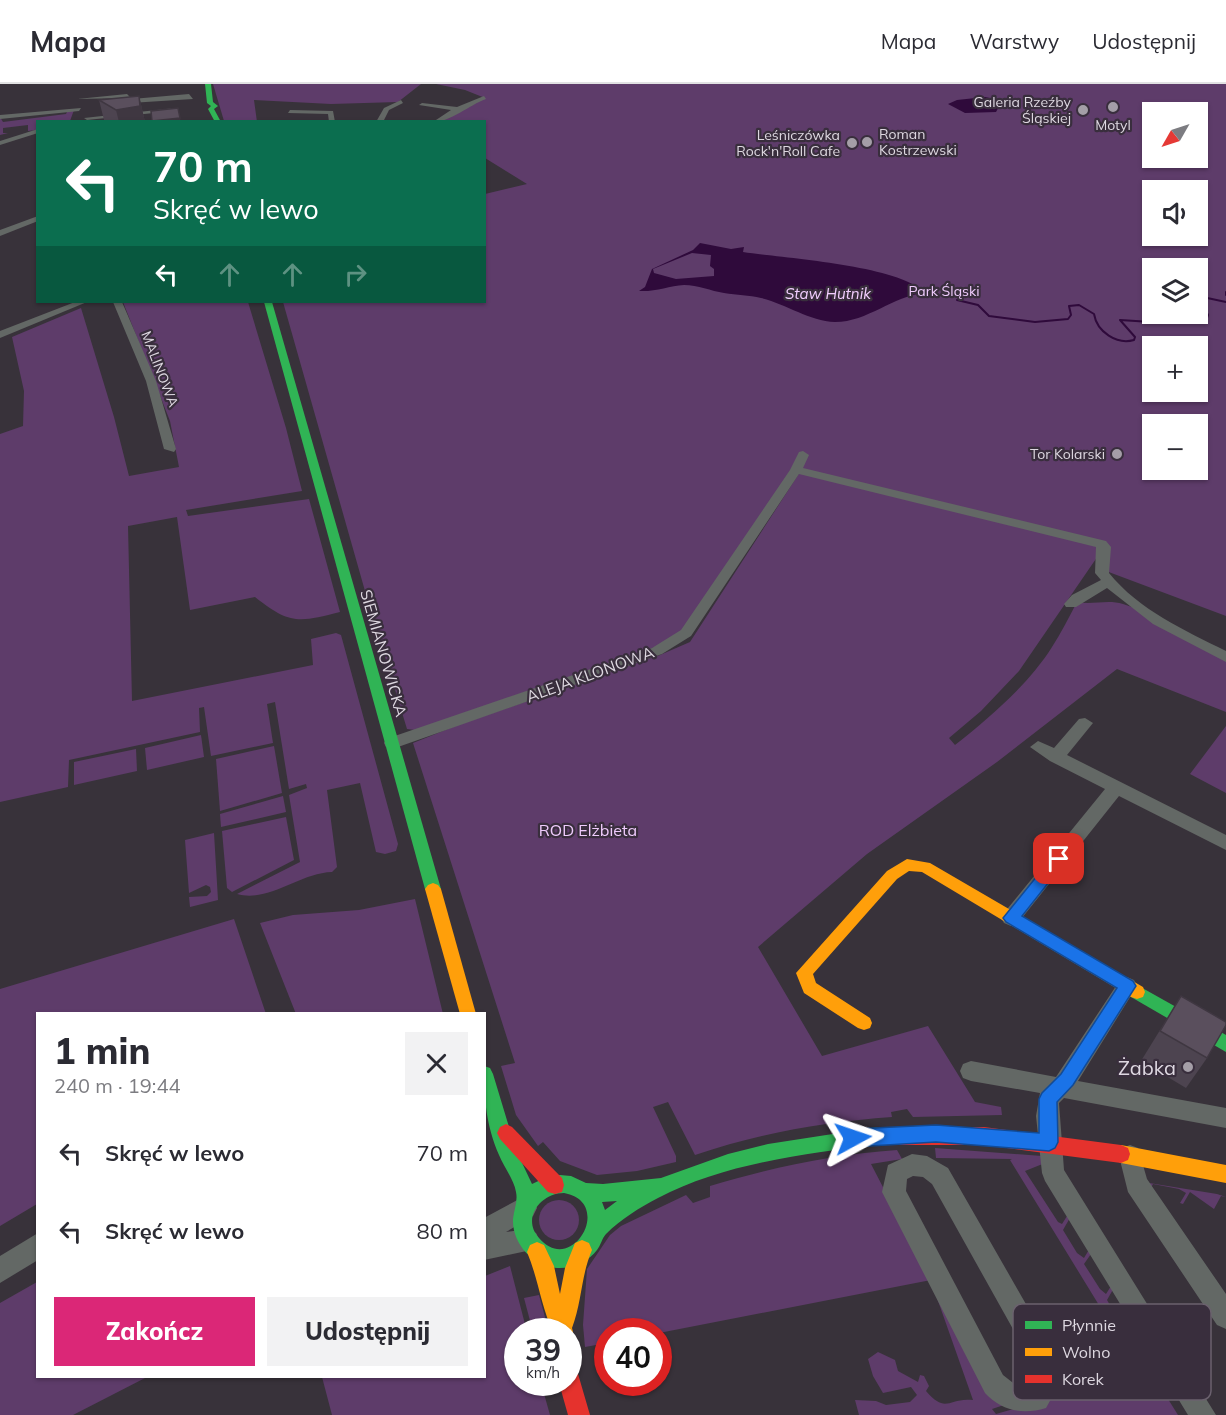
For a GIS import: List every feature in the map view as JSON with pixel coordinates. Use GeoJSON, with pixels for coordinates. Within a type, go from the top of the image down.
{"type":"FeatureCollection","features":[{"type":"Feature","properties":{"kind":"street"},"geometry":{"type":"LineString","coordinates":[[169,84],[171,94]]}},
{"type":"Feature","properties":{"kind":"street"},"geometry":{"type":"LineString","coordinates":[[80,90],[79,109],[83,120],[206,105]]}},
{"type":"Feature","properties":{"kind":"street"},"geometry":{"type":"LineString","coordinates":[[80,99],[120,95],[127,96],[130,100],[189,96],[206,105]]}},
{"type":"Feature","properties":{"kind":"street"},"geometry":{"type":"LineString","coordinates":[[439,120],[457,109],[484,98]]}},
{"type":"Feature","properties":{"kind":"street"},"geometry":{"type":"LineString","coordinates":[[380,120],[386,109],[401,102]]}},
{"type":"Feature","properties":{"kind":"street"},"geometry":{"type":"LineString","coordinates":[[422,105],[457,109]]}},
{"type":"Feature","properties":{"kind":"street"},"geometry":{"type":"LineString","coordinates":[[0,117],[79,109]]}},
{"type":"Feature","properties":{"kind":"street"},"geometry":{"type":"LineString","coordinates":[[290,112],[331,112],[332,120]]}},
{"type":"Feature","properties":{"kind":"street"},"geometry":{"type":"LineString","coordinates":[[0,136],[34,132]]}},
{"type":"Feature","properties":{"kind":"street"},"geometry":{"type":"LineString","coordinates":[[0,142],[34,132]]}},
{"type":"Feature","properties":{"kind":"street"},"geometry":{"type":"LineString","coordinates":[[0,233],[36,219]]}},
{"type":"Feature","properties":{"kind":"street"},"geometry":{"type":"LineString","coordinates":[[0,334],[79,303]]}},
{"type":"Feature","properties":{"kind":"street","name":"MALINOWA"},"geometry":{"type":"LineString","coordinates":[[117,303],[151,381],[170,449]]}},
{"type":"Feature","properties":{"kind":"street","name":"SIEMIANOWICKA"},"geometry":{"type":"LineString","coordinates":[[268,303],[467,1012]]}},
{"type":"Feature","properties":{"kind":"street","name":"ALEJA KLONOWA"},"geometry":{"type":"LineString","coordinates":[[392,743],[667,646],[686,633],[799,463],[1093,541],[1104,547],[1101,565],[1108,582]]}},
{"type":"Feature","properties":{"kind":"street"},"geometry":{"type":"LineString","coordinates":[[1071,604],[1108,582],[1146,612],[1226,657]]}},
{"type":"Feature","properties":{"kind":"street"},"geometry":{"type":"LineString","coordinates":[[1056,757],[1085,723]]}},
{"type":"Feature","properties":{"kind":"street"},"geometry":{"type":"LineString","coordinates":[[1038,747],[1226,843]]}},
{"type":"Feature","properties":{"kind":"street"},"geometry":{"type":"LineString","coordinates":[[1011,918],[1116,787]]}},
{"type":"Feature","properties":{"kind":"street"},"geometry":{"type":"LineString","coordinates":[[864,1023],[810,988],[804,973],[902,865],[912,863],[925,867],[1226,1044]]}},
{"type":"Feature","properties":{"kind":"street"},"geometry":{"type":"LineString","coordinates":[[1127,986],[1061,1088],[1048,1099],[1049,1142],[1054,1178],[1133,1304]]}},
{"type":"Feature","properties":{"kind":"street"},"geometry":{"type":"LineString","coordinates":[[971,1071],[1226,1118]]}},
{"type":"Feature","properties":{"kind":"street"},"geometry":{"type":"LineString","coordinates":[[486,1080],[503,1130],[507,1152],[526,1191],[523,1228],[548,1271],[554,1312],[557,1318]]}},
{"type":"Feature","properties":{"kind":"street"},"geometry":{"type":"LineString","coordinates":[[503,1130],[555,1185]]}},
{"type":"Feature","properties":{"kind":"street"},"geometry":{"type":"LineString","coordinates":[[905,1134],[912,1164]]}},
{"type":"Feature","properties":{"kind":"street"},"geometry":{"type":"LineString","coordinates":[[568,1318],[572,1268],[582,1250],[608,1216],[647,1197],[661,1186],[738,1161],[801,1146],[862,1137],[905,1134],[988,1135],[1049,1142],[1226,1174]]}},
{"type":"Feature","properties":{"kind":"street"},"geometry":{"type":"LineString","coordinates":[[1130,1156],[1136,1184],[1226,1316]]}},
{"type":"Feature","properties":{"kind":"street"},"geometry":{"type":"LineString","coordinates":[[1013,1305],[940,1176],[927,1167],[912,1164],[896,1173],[894,1192],[994,1384],[1013,1397]]}},
{"type":"Feature","properties":{"kind":"street"},"geometry":{"type":"LineString","coordinates":[[486,1231],[526,1207],[538,1192],[555,1185],[570,1185],[584,1192],[597,1194],[642,1185],[661,1186]]}},
{"type":"Feature","properties":{"kind":"street"},"geometry":{"type":"LineString","coordinates":[[584,1192],[595,1209],[596,1230]]}},
{"type":"Feature","properties":{"kind":"street"},"geometry":{"type":"LineString","coordinates":[[0,1271],[36,1246]]}},
{"type":"Feature","properties":{"kind":"street"},"geometry":{"type":"LineString","coordinates":[[486,1248],[532,1246],[550,1257],[563,1258],[582,1250]]}},
{"type":"Feature","properties":{"kind":"street"},"geometry":{"type":"LineString","coordinates":[[574,1396],[579,1415]]}},
{"type":"Feature","properties":{"kind":"street"},"geometry":{"type":"LineString","coordinates":[[1194,1400],[1203,1415]]}},
{"type":"Feature","properties":{"kind":"green space"},"geometry":{"type":"Polygon","coordinates":[[[213,84],[421,84],[398,102],[331,104],[254,100],[257,120],[224,120],[213,84]]]}},
{"type":"Feature","properties":{"kind":"green space","name":"Park Śląski"},"geometry":{"type":"Polygon","coordinates":[[[436,84],[1226,84],[1226,616],[1106,571],[1107,550],[801,469],[682,632],[663,644],[639,653],[415,730],[407,729],[365,591],[283,303],[486,303],[486,194],[527,184],[486,159],[486,120],[441,120],[469,103],[485,98],[465,90],[436,84]]]}},
{"type":"Feature","properties":{"kind":"green space"},"geometry":{"type":"Polygon","coordinates":[[[68,110],[74,110],[70,120],[36,120],[36,130],[28,131],[28,125],[3,128],[3,133],[8,133],[0,135],[0,117],[3,122],[66,114],[68,110]]]}},
{"type":"Feature","properties":{"kind":"green space"},"geometry":{"type":"Polygon","coordinates":[[[123,303],[248,303],[286,428],[302,491],[186,510],[188,516],[309,499],[340,612],[314,618],[294,619],[277,612],[255,597],[190,610],[177,517],[128,526],[132,701],[313,665],[311,639],[336,633],[341,635],[398,844],[396,851],[385,854],[376,852],[360,783],[327,790],[337,867],[332,872],[308,877],[261,894],[249,896],[237,894],[300,862],[289,795],[307,788],[306,784],[289,789],[275,702],[267,704],[273,743],[211,756],[204,707],[199,708],[200,732],[69,760],[68,787],[0,802],[0,434],[23,426],[24,391],[12,337],[81,308],[129,476],[179,467],[170,421],[123,303]]]}},
{"type":"Feature","properties":{"kind":"green space","name":"ROD Elżbieta"},"geometry":{"type":"Polygon","coordinates":[[[800,472],[1091,541],[1102,550],[1019,671],[981,711],[949,738],[955,745],[995,712],[1032,674],[1062,631],[1077,602],[1117,603],[1136,609],[1163,621],[1226,659],[1226,712],[1117,669],[997,762],[867,854],[758,947],[822,1056],[928,1026],[975,1102],[1001,1107],[1002,1115],[913,1117],[907,1109],[891,1112],[892,1117],[792,1130],[743,1140],[695,1155],[668,1102],[653,1107],[676,1156],[676,1162],[637,1171],[597,1175],[560,1161],[543,1142],[538,1146],[516,1115],[501,1066],[515,1063],[413,743],[458,725],[660,655],[690,642],[800,472]]]}},
{"type":"Feature","properties":{"kind":"green space"},"geometry":{"type":"Polygon","coordinates":[[[1226,726],[1226,793],[1190,774],[1226,726]]]}},
{"type":"Feature","properties":{"kind":"green space"},"geometry":{"type":"Polygon","coordinates":[[[201,735],[204,757],[147,770],[145,748],[201,735]]]}},
{"type":"Feature","properties":{"kind":"green space"},"geometry":{"type":"Polygon","coordinates":[[[274,746],[282,793],[220,811],[216,759],[274,746]]]}},
{"type":"Feature","properties":{"kind":"green space"},"geometry":{"type":"Polygon","coordinates":[[[136,749],[137,771],[74,785],[74,762],[136,749]]]}},
{"type":"Feature","properties":{"kind":"green space"},"geometry":{"type":"Polygon","coordinates":[[[283,796],[286,812],[221,827],[220,814],[283,796]]]}},
{"type":"Feature","properties":{"kind":"green space"},"geometry":{"type":"Polygon","coordinates":[[[286,817],[294,860],[232,892],[227,888],[222,831],[286,817]]]}},
{"type":"Feature","properties":{"kind":"green space"},"geometry":{"type":"Polygon","coordinates":[[[214,833],[218,900],[190,907],[189,897],[207,896],[211,892],[210,887],[206,885],[189,893],[185,840],[214,833]]]}},
{"type":"Feature","properties":{"kind":"green space"},"geometry":{"type":"Polygon","coordinates":[[[415,899],[443,1012],[295,1012],[260,923],[293,915],[359,910],[415,899]]]}},
{"type":"Feature","properties":{"kind":"green space"},"geometry":{"type":"Polygon","coordinates":[[[234,919],[265,1012],[36,1012],[36,1205],[0,1226],[0,989],[234,919]]]}},
{"type":"Feature","properties":{"kind":"green space"},"geometry":{"type":"Polygon","coordinates":[[[935,1148],[1042,1156],[1045,1163],[1025,1171],[1058,1222],[1062,1224],[1069,1213],[1071,1216],[1063,1230],[1077,1253],[1084,1258],[1090,1248],[1093,1251],[1084,1264],[1100,1289],[1106,1294],[1113,1283],[1115,1286],[1107,1300],[1109,1304],[1098,1304],[1010,1160],[1012,1159],[936,1158],[935,1148]]]}},
{"type":"Feature","properties":{"kind":"green space"},"geometry":{"type":"Polygon","coordinates":[[[897,1150],[902,1159],[871,1164],[931,1280],[672,1330],[672,1318],[594,1318],[594,1345],[585,1347],[583,1325],[587,1269],[610,1235],[621,1226],[686,1195],[693,1203],[710,1197],[710,1186],[733,1179],[779,1168],[897,1150]]]}},
{"type":"Feature","properties":{"kind":"green space"},"geometry":{"type":"Polygon","coordinates":[[[1143,1182],[1217,1194],[1226,1197],[1221,1196],[1214,1209],[1190,1192],[1183,1204],[1180,1203],[1186,1193],[1179,1189],[1153,1184],[1148,1193],[1143,1182]]]}},
{"type":"Feature","properties":{"kind":"green space"},"geometry":{"type":"Polygon","coordinates":[[[559,1200],[567,1201],[573,1206],[578,1212],[578,1228],[573,1234],[567,1239],[559,1240],[551,1239],[545,1234],[540,1228],[539,1220],[540,1212],[545,1206],[551,1201],[559,1200]]]}},
{"type":"Feature","properties":{"kind":"green space"},"geometry":{"type":"Polygon","coordinates":[[[510,1266],[523,1318],[504,1318],[504,1396],[545,1396],[550,1415],[332,1415],[322,1378],[486,1378],[486,1276],[510,1266]]]}},
{"type":"Feature","properties":{"kind":"green space"},"geometry":{"type":"Polygon","coordinates":[[[931,1281],[1007,1404],[992,1409],[996,1414],[1017,1408],[1025,1400],[1169,1400],[1178,1415],[859,1415],[855,1400],[876,1401],[886,1405],[910,1402],[917,1395],[911,1387],[883,1393],[873,1376],[868,1359],[878,1352],[895,1360],[898,1371],[918,1382],[920,1375],[924,1376],[929,1386],[926,1391],[939,1402],[944,1404],[973,1400],[931,1281]]]}},
{"type":"Feature","properties":{"kind":"green space"},"geometry":{"type":"Polygon","coordinates":[[[36,1283],[36,1378],[145,1378],[73,1415],[0,1415],[0,1303],[36,1283]]]}},
{"type":"Feature","properties":{"kind":"green space"},"geometry":{"type":"Polygon","coordinates":[[[539,1295],[545,1318],[529,1318],[524,1298],[539,1295]]]}},
{"type":"Feature","properties":{"kind":"water"},"geometry":{"type":"Polygon","coordinates":[[[985,97],[995,99],[1000,105],[996,112],[965,113],[948,104],[957,100],[985,97]]]}},
{"type":"Feature","properties":{"kind":"water","name":"Staw Hutnik"},"geometry":{"type":"Polygon","coordinates":[[[700,243],[731,249],[744,247],[743,252],[867,269],[912,283],[925,293],[902,299],[858,318],[835,322],[816,319],[761,298],[694,286],[684,285],[639,291],[645,287],[652,269],[693,250],[700,243]],[[692,253],[653,269],[654,273],[676,279],[714,276],[714,269],[710,266],[711,255],[692,253]]]}},
{"type":"Feature","properties":{"kind":"building"},"geometry":{"type":"Polygon","coordinates":[[[139,96],[140,106],[116,110],[99,100],[139,96]]]}},
{"type":"Feature","properties":{"kind":"building"},"geometry":{"type":"Polygon","coordinates":[[[178,108],[180,118],[152,120],[151,111],[178,108]]]}},
{"type":"Feature","properties":{"kind":"building"},"geometry":{"type":"Polygon","coordinates":[[[1181,996],[1226,1022],[1207,1058],[1160,1031],[1181,996]]]}},
{"type":"Feature","properties":{"kind":"waterway"},"geometry":{"type":"LineString","coordinates":[[1208,298],[1226,302]]}},
{"type":"Feature","properties":{"kind":"waterway"},"geometry":{"type":"LineString","coordinates":[[957,300],[978,305],[989,316],[1035,322],[1068,319],[1071,315],[1069,306],[1079,305],[1094,314],[1103,331],[1121,341],[1134,340],[1135,337],[1120,320],[1142,321]]}},
{"type":"Feature","properties":{"kind":"traffic: fast"},"geometry":{"type":"LineString","coordinates":[[208,84],[210,103],[215,106],[211,109],[217,120]]}},
{"type":"Feature","properties":{"kind":"traffic: fast"},"geometry":{"type":"LineString","coordinates":[[268,303],[433,889]]}},
{"type":"Feature","properties":{"kind":"traffic: fast"},"geometry":{"type":"LineString","coordinates":[[1137,992],[1226,1044]]}},
{"type":"Feature","properties":{"kind":"traffic: fast"},"geometry":{"type":"LineString","coordinates":[[486,1081],[507,1152],[526,1191],[526,1207]]}},
{"type":"Feature","properties":{"kind":"traffic: fast"},"geometry":{"type":"LineString","coordinates":[[596,1230],[622,1208],[653,1190],[690,1175],[768,1153],[878,1136]]}},
{"type":"Feature","properties":{"kind":"traffic: fast"},"geometry":{"type":"LineString","coordinates":[[560,1184],[581,1190],[591,1200],[597,1221],[591,1242],[581,1252],[560,1258],[539,1252],[529,1242],[523,1221],[529,1200],[539,1190],[560,1184]]}},
{"type":"Feature","properties":{"kind":"traffic: fast"},"geometry":{"type":"LineString","coordinates":[[584,1192],[603,1193],[659,1186]]}},
{"type":"Feature","properties":{"kind":"traffic: slow"},"geometry":{"type":"LineString","coordinates":[[864,1023],[810,988],[804,973],[892,875],[907,865],[925,867],[1137,992]]}},
{"type":"Feature","properties":{"kind":"traffic: slow"},"geometry":{"type":"LineString","coordinates":[[433,889],[467,1012]]}},
{"type":"Feature","properties":{"kind":"traffic: slow"},"geometry":{"type":"LineString","coordinates":[[1121,1154],[1226,1174]]}},
{"type":"Feature","properties":{"kind":"traffic: slow"},"geometry":{"type":"LineString","coordinates":[[566,1318],[575,1268],[582,1250]]}},
{"type":"Feature","properties":{"kind":"traffic: slow"},"geometry":{"type":"LineString","coordinates":[[537,1252],[544,1266],[557,1318]]}},
{"type":"Feature","properties":{"kind":"traffic: jam"},"geometry":{"type":"LineString","coordinates":[[506,1133],[555,1185]]}},
{"type":"Feature","properties":{"kind":"traffic: jam"},"geometry":{"type":"LineString","coordinates":[[878,1136],[984,1136],[1121,1154]]}},
{"type":"Feature","properties":{"kind":"traffic: jam"},"geometry":{"type":"LineString","coordinates":[[574,1396],[579,1415]]}},
{"type":"Feature","properties":{"kind":"place","name":"Motyl"},"geometry":{"type":"Point","coordinates":[1113,107]}},
{"type":"Feature","properties":{"kind":"place","name":"Galeria Rzeźby Śląskiej"},"geometry":{"type":"Point","coordinates":[1083,110]}},
{"type":"Feature","properties":{"kind":"place","name":"Roman Kostrzewski"},"geometry":{"type":"Point","coordinates":[867,142]}},
{"type":"Feature","properties":{"kind":"place","name":"Leśniczówka Rock'n'Roll Cafe"},"geometry":{"type":"Point","coordinates":[852,143]}},
{"type":"Feature","properties":{"kind":"place","name":"Tor Kolarski"},"geometry":{"type":"Point","coordinates":[1117,454]}},
{"type":"Feature","properties":{"kind":"place","name":"Żabka"},"geometry":{"type":"Point","coordinates":[1188,1067]}},
{"type":"Feature","properties":{"kind":"route"},"geometry":{"type":"LineString","coordinates":[[853,1138],[936,1133],[988,1135],[1049,1142],[1048,1099],[1067,1080],[1127,986],[1011,918],[1059,859]]}}]}
